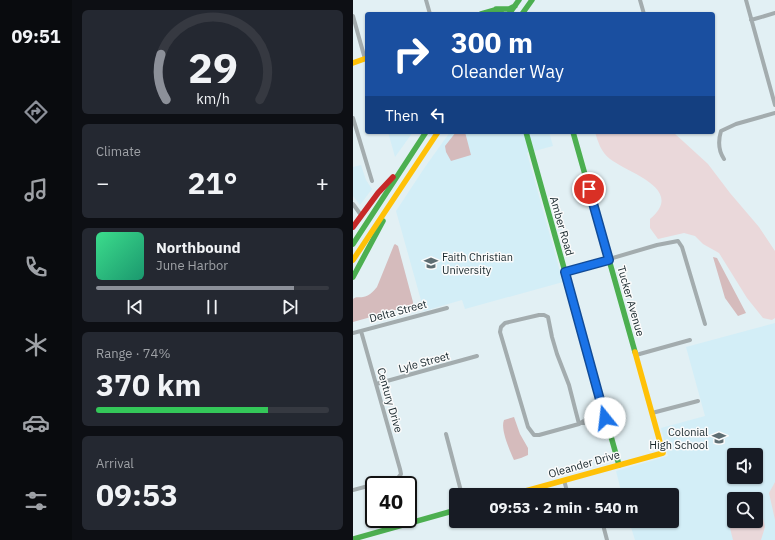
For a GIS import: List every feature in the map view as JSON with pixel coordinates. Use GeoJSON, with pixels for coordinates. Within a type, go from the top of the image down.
{"type":"FeatureCollection","features":[{"type":"Feature","properties":{"kind":"main road"},"geometry":{"type":"LineString","coordinates":[[523,12],[532,0]]}},
{"type":"Feature","properties":{"kind":"main road"},"geometry":{"type":"LineString","coordinates":[[487,12],[495,9],[509,9],[517,3]]}},
{"type":"Feature","properties":{"kind":"main road"},"geometry":{"type":"LineString","coordinates":[[511,12],[517,3]]}},
{"type":"Feature","properties":{"kind":"main road"},"geometry":{"type":"LineString","coordinates":[[495,9],[500,12]]}},
{"type":"Feature","properties":{"kind":"main road"},"geometry":{"type":"LineString","coordinates":[[353,63],[365,58]]}},
{"type":"Feature","properties":{"kind":"main road"},"geometry":{"type":"LineString","coordinates":[[353,244],[425,134]]}},
{"type":"Feature","properties":{"kind":"main road"},"geometry":{"type":"LineString","coordinates":[[427,146],[430,134]]}},
{"type":"Feature","properties":{"kind":"main road"},"geometry":{"type":"LineString","coordinates":[[353,260],[427,146],[436,134]]}},
{"type":"Feature","properties":{"kind":"main road","name":"Amber Road"},"geometry":{"type":"LineString","coordinates":[[527,134],[619,465]]}},
{"type":"Feature","properties":{"kind":"main road","name":"Tucker Avenue"},"geometry":{"type":"LineString","coordinates":[[574,134],[663,452]]}},
{"type":"Feature","properties":{"kind":"main road"},"geometry":{"type":"LineString","coordinates":[[353,227],[378,193],[404,166]]}},
{"type":"Feature","properties":{"kind":"main road"},"geometry":{"type":"LineString","coordinates":[[353,278],[376,236],[393,199]]}},
{"type":"Feature","properties":{"kind":"main road","name":"Oleander Drive"},"geometry":{"type":"LineString","coordinates":[[536,488],[663,452]]}},
{"type":"Feature","properties":{"kind":"main road"},"geometry":{"type":"LineString","coordinates":[[353,539],[449,512]]}},
{"type":"Feature","properties":{"kind":"street"},"geometry":{"type":"LineString","coordinates":[[426,0],[429,12]]}},
{"type":"Feature","properties":{"kind":"street"},"geometry":{"type":"LineString","coordinates":[[639,0],[643,12]]}},
{"type":"Feature","properties":{"kind":"street"},"geometry":{"type":"LineString","coordinates":[[746,0],[775,105]]}},
{"type":"Feature","properties":{"kind":"street"},"geometry":{"type":"LineString","coordinates":[[751,20],[775,13]]}},
{"type":"Feature","properties":{"kind":"street"},"geometry":{"type":"LineString","coordinates":[[353,16],[365,55]]}},
{"type":"Feature","properties":{"kind":"street"},"geometry":{"type":"LineString","coordinates":[[724,159],[721,155],[719,144],[721,131],[736,124],[775,113]]}},
{"type":"Feature","properties":{"kind":"street"},"geometry":{"type":"LineString","coordinates":[[353,118],[372,181]]}},
{"type":"Feature","properties":{"kind":"street"},"geometry":{"type":"LineString","coordinates":[[353,204],[361,215]]}},
{"type":"Feature","properties":{"kind":"street"},"geometry":{"type":"LineString","coordinates":[[565,272],[673,241],[678,241],[682,247],[705,324]]}},
{"type":"Feature","properties":{"kind":"street","name":"Delta Street"},"geometry":{"type":"LineString","coordinates":[[353,332],[447,308]]}},
{"type":"Feature","properties":{"kind":"street"},"geometry":{"type":"LineString","coordinates":[[579,424],[569,385],[557,354],[548,317],[544,314],[505,323],[501,327],[500,332],[527,427],[534,435],[539,435],[579,424],[605,416]]}},
{"type":"Feature","properties":{"kind":"street","name":"Century Drive"},"geometry":{"type":"LineString","coordinates":[[353,490],[398,478],[401,474],[401,469],[361,331]]}},
{"type":"Feature","properties":{"kind":"street"},"geometry":{"type":"LineString","coordinates":[[636,355],[690,340]]}},
{"type":"Feature","properties":{"kind":"street","name":"Lyle Street"},"geometry":{"type":"LineString","coordinates":[[376,384],[477,356]]}},
{"type":"Feature","properties":{"kind":"street"},"geometry":{"type":"LineString","coordinates":[[652,414],[698,401]]}},
{"type":"Feature","properties":{"kind":"street"},"geometry":{"type":"LineString","coordinates":[[446,434],[460,488]]}},
{"type":"Feature","properties":{"kind":"street"},"geometry":{"type":"LineString","coordinates":[[564,480],[566,488]]}},
{"type":"Feature","properties":{"kind":"street"},"geometry":{"type":"LineString","coordinates":[[604,528],[607,540]]}},
{"type":"Feature","properties":{"kind":"shaded area"},"geometry":{"type":"Polygon","coordinates":[[[389,134],[412,134],[395,157],[389,134]]]}},
{"type":"Feature","properties":{"kind":"shaded area"},"geometry":{"type":"Polygon","coordinates":[[[449,134],[550,134],[553,146],[527,153],[563,282],[465,309],[462,300],[424,311],[396,211],[449,134]]]}},
{"type":"Feature","properties":{"kind":"shaded area"},"geometry":{"type":"Polygon","coordinates":[[[454,134],[466,134],[471,155],[451,161],[446,152],[445,146],[454,134]]]}},
{"type":"Feature","properties":{"kind":"shaded area"},"geometry":{"type":"Polygon","coordinates":[[[596,134],[675,134],[708,164],[759,227],[775,251],[775,318],[772,320],[763,318],[747,298],[719,253],[703,244],[695,236],[684,233],[658,239],[650,228],[650,219],[659,208],[661,199],[658,191],[640,176],[610,159],[600,147],[596,134]]]}},
{"type":"Feature","properties":{"kind":"shaded area"},"geometry":{"type":"Polygon","coordinates":[[[361,165],[366,180],[372,189],[360,205],[353,196],[353,167],[361,165]]]}},
{"type":"Feature","properties":{"kind":"shaded area"},"geometry":{"type":"Polygon","coordinates":[[[395,244],[398,246],[413,304],[353,322],[353,299],[367,296],[377,287],[395,244]]]}},
{"type":"Feature","properties":{"kind":"shaded area"},"geometry":{"type":"Polygon","coordinates":[[[713,257],[717,258],[746,313],[738,316],[725,298],[713,257]]]}},
{"type":"Feature","properties":{"kind":"shaded area","name":"Colonial High School"},"geometry":{"type":"Polygon","coordinates":[[[775,323],[775,540],[635,540],[631,528],[679,528],[679,488],[620,488],[616,471],[668,456],[661,428],[705,416],[686,347],[775,323]]]}},
{"type":"Feature","properties":{"kind":"shaded area"},"geometry":{"type":"Polygon","coordinates":[[[514,417],[520,434],[528,448],[528,455],[514,460],[506,440],[503,424],[504,420],[514,417]]]}},
{"type":"Feature","properties":{"kind":"shaded area"},"geometry":{"type":"Polygon","coordinates":[[[775,482],[775,520],[769,493],[775,482]]]}},
{"type":"Feature","properties":{"kind":"shaded area"},"geometry":{"type":"Polygon","coordinates":[[[763,518],[765,527],[761,540],[733,540],[730,528],[763,528],[763,518]]]}},
{"type":"Feature","properties":{"kind":"traffic: fast"},"geometry":{"type":"LineString","coordinates":[[510,12],[519,0]]}},
{"type":"Feature","properties":{"kind":"traffic: fast"},"geometry":{"type":"LineString","coordinates":[[523,12],[532,0]]}},
{"type":"Feature","properties":{"kind":"traffic: fast"},"geometry":{"type":"LineString","coordinates":[[496,9],[509,9],[515,6]]}},
{"type":"Feature","properties":{"kind":"traffic: fast"},"geometry":{"type":"LineString","coordinates":[[488,12],[495,10],[498,12]]}},
{"type":"Feature","properties":{"kind":"traffic: fast"},"geometry":{"type":"LineString","coordinates":[[353,244],[425,134]]}},
{"type":"Feature","properties":{"kind":"traffic: fast"},"geometry":{"type":"LineString","coordinates":[[527,134],[619,465]]}},
{"type":"Feature","properties":{"kind":"traffic: fast"},"geometry":{"type":"LineString","coordinates":[[574,134],[635,352]]}},
{"type":"Feature","properties":{"kind":"traffic: fast"},"geometry":{"type":"LineString","coordinates":[[353,277],[383,221]]}},
{"type":"Feature","properties":{"kind":"traffic: fast"},"geometry":{"type":"LineString","coordinates":[[353,539],[449,512]]}},
{"type":"Feature","properties":{"kind":"traffic: slow"},"geometry":{"type":"LineString","coordinates":[[353,63],[365,59]]}},
{"type":"Feature","properties":{"kind":"traffic: slow"},"geometry":{"type":"LineString","coordinates":[[353,260],[437,134]]}},
{"type":"Feature","properties":{"kind":"traffic: slow"},"geometry":{"type":"LineString","coordinates":[[536,488],[663,453],[635,352]]}},
{"type":"Feature","properties":{"kind":"traffic: jam"},"geometry":{"type":"LineString","coordinates":[[353,227],[378,193],[393,177]]}},
{"type":"Feature","properties":{"kind":"place","name":"Faith Christian University"},"geometry":{"type":"Point","coordinates":[431,263]}},
{"type":"Feature","properties":{"kind":"place","name":"Colonial High School"},"geometry":{"type":"Point","coordinates":[719,438]}},
{"type":"Feature","properties":{"kind":"route"},"geometry":{"type":"LineString","coordinates":[[589,189],[609,260],[565,272],[605,418]]}}]}
